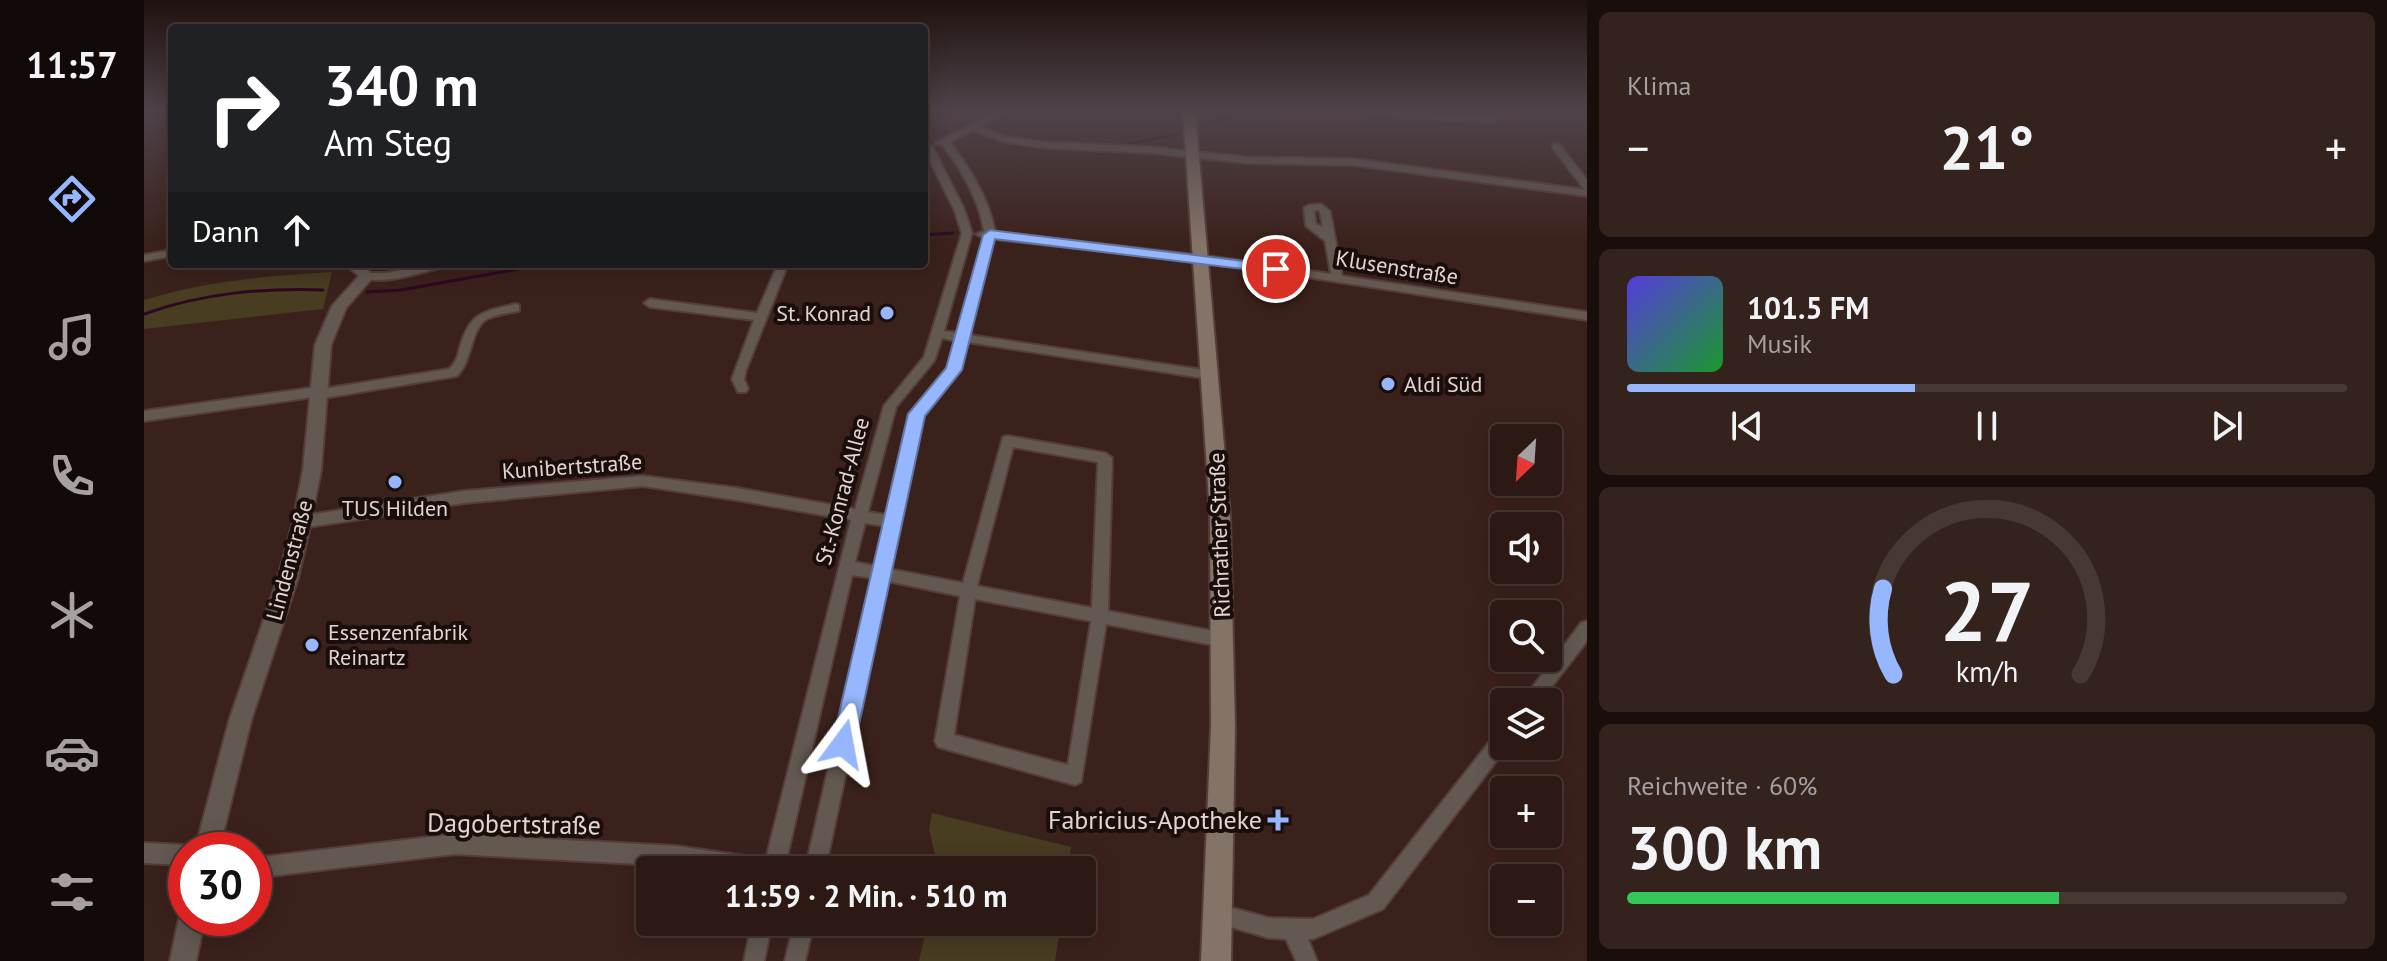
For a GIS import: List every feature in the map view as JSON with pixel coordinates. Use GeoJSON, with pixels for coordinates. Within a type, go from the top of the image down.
{"type":"FeatureCollection","features":[{"type":"Feature","properties":{"kind":"main road","name":"Richrather Straße"},"geometry":{"type":"LineString","coordinates":[[1193,156],[1220,515],[1223,640],[1216,961]]}},
{"type":"Feature","properties":{"kind":"street"},"geometry":{"type":"LineString","coordinates":[[931,156],[959,209],[967,233]]}},
{"type":"Feature","properties":{"kind":"street"},"geometry":{"type":"LineString","coordinates":[[818,856],[916,414],[951,375],[964,339],[990,235],[988,216],[955,156]]}},
{"type":"Feature","properties":{"kind":"street"},"geometry":{"type":"LineString","coordinates":[[1202,156],[1354,162],[1587,190]]}},
{"type":"Feature","properties":{"kind":"street"},"geometry":{"type":"LineString","coordinates":[[1563,156],[1587,190]]}},
{"type":"Feature","properties":{"kind":"street","name":"Klusenstraße"},"geometry":{"type":"LineString","coordinates":[[967,233],[1201,259],[1587,316]]}},
{"type":"Feature","properties":{"kind":"street","name":"St.-Konrad-Allee"},"geometry":{"type":"LineString","coordinates":[[776,856],[846,567],[892,401],[930,358],[967,233]]}},
{"type":"Feature","properties":{"kind":"street"},"geometry":{"type":"LineString","coordinates":[[1329,239],[1337,278]]}},
{"type":"Feature","properties":{"kind":"street"},"geometry":{"type":"LineString","coordinates":[[144,258],[168,254]]}},
{"type":"Feature","properties":{"kind":"street"},"geometry":{"type":"LineString","coordinates":[[357,268],[367,276],[387,276],[424,268]]}},
{"type":"Feature","properties":{"kind":"street"},"geometry":{"type":"LineString","coordinates":[[367,276],[377,268]]}},
{"type":"Feature","properties":{"kind":"street"},"geometry":{"type":"LineString","coordinates":[[742,389],[738,379],[740,370],[781,268]]}},
{"type":"Feature","properties":{"kind":"street","name":"Lindenstraße"},"geometry":{"type":"LineString","coordinates":[[212,832],[240,721],[288,578],[302,522],[312,470],[323,345],[332,319],[345,297],[367,276]]}},
{"type":"Feature","properties":{"kind":"street"},"geometry":{"type":"LineString","coordinates":[[650,303],[761,317]]}},
{"type":"Feature","properties":{"kind":"street"},"geometry":{"type":"LineString","coordinates":[[144,416],[453,373],[462,364],[475,323],[486,315],[515,308]]}},
{"type":"Feature","properties":{"kind":"street"},"geometry":{"type":"LineString","coordinates":[[939,334],[1210,375]]}},
{"type":"Feature","properties":{"kind":"street"},"geometry":{"type":"LineString","coordinates":[[1008,441],[1105,458],[1100,614],[1075,776],[944,741],[969,588],[1008,441]]}},
{"type":"Feature","properties":{"kind":"street","name":"Kunibertstraße"},"geometry":{"type":"LineString","coordinates":[[302,522],[464,497],[643,481],[860,514],[892,522]]}},
{"type":"Feature","properties":{"kind":"street"},"geometry":{"type":"LineString","coordinates":[[846,567],[969,588],[1223,640]]}},
{"type":"Feature","properties":{"kind":"street"},"geometry":{"type":"LineString","coordinates":[[1541,688],[1587,628]]}},
{"type":"Feature","properties":{"kind":"street"},"geometry":{"type":"LineString","coordinates":[[1217,914],[1269,928],[1313,929],[1376,902],[1490,755]]}},
{"type":"Feature","properties":{"kind":"street","name":"Dagobertstraße"},"geometry":{"type":"LineString","coordinates":[[272,866],[455,844],[676,856]]}},
{"type":"Feature","properties":{"kind":"street"},"geometry":{"type":"LineString","coordinates":[[144,853],[168,854]]}},
{"type":"Feature","properties":{"kind":"street"},"geometry":{"type":"LineString","coordinates":[[1293,930],[1307,961]]}},
{"type":"Feature","properties":{"kind":"street"},"geometry":{"type":"LineString","coordinates":[[183,961],[188,936]]}},
{"type":"Feature","properties":{"kind":"street"},"geometry":{"type":"LineString","coordinates":[[754,961],[759,936]]}},
{"type":"Feature","properties":{"kind":"street"},"geometry":{"type":"LineString","coordinates":[[795,961],[801,936]]}},
{"type":"Feature","properties":{"kind":"shaded area"},"geometry":{"type":"Polygon","coordinates":[[[332,272],[323,309],[144,329],[144,300],[237,280],[332,272]]]}},
{"type":"Feature","properties":{"kind":"shaded area"},"geometry":{"type":"Polygon","coordinates":[[[932,813],[1071,847],[1070,856],[936,856],[929,830],[932,813]]]}},
{"type":"Feature","properties":{"kind":"shaded area"},"geometry":{"type":"Polygon","coordinates":[[[925,936],[1059,936],[1055,961],[919,961],[925,936]]]}},
{"type":"Feature","properties":{"kind":"waterway"},"geometry":{"type":"LineString","coordinates":[[928,235],[953,233]]}},
{"type":"Feature","properties":{"kind":"waterway"},"geometry":{"type":"LineString","coordinates":[[367,292],[401,290],[524,268]]}},
{"type":"Feature","properties":{"kind":"waterway"},"geometry":{"type":"LineString","coordinates":[[144,314],[188,301],[232,293],[323,290]]}},
{"type":"Feature","properties":{"kind":"place","name":"St. Konrad"},"geometry":{"type":"Point","coordinates":[887,313]}},
{"type":"Feature","properties":{"kind":"place","name":"Aldi Süd"},"geometry":{"type":"Point","coordinates":[1388,384]}},
{"type":"Feature","properties":{"kind":"place","name":"TUS Hilden"},"geometry":{"type":"Point","coordinates":[395,482]}},
{"type":"Feature","properties":{"kind":"place","name":"Essenzenfabrik Reinartz"},"geometry":{"type":"Point","coordinates":[312,645]}},
{"type":"Feature","properties":{"kind":"place","name":"Fabricius-Apotheke"},"geometry":{"type":"Point","coordinates":[1278,820]}},
{"type":"Feature","properties":{"kind":"route"},"geometry":{"type":"LineString","coordinates":[[843,744],[916,414],[954,370],[990,235],[1276,269]]}}]}
